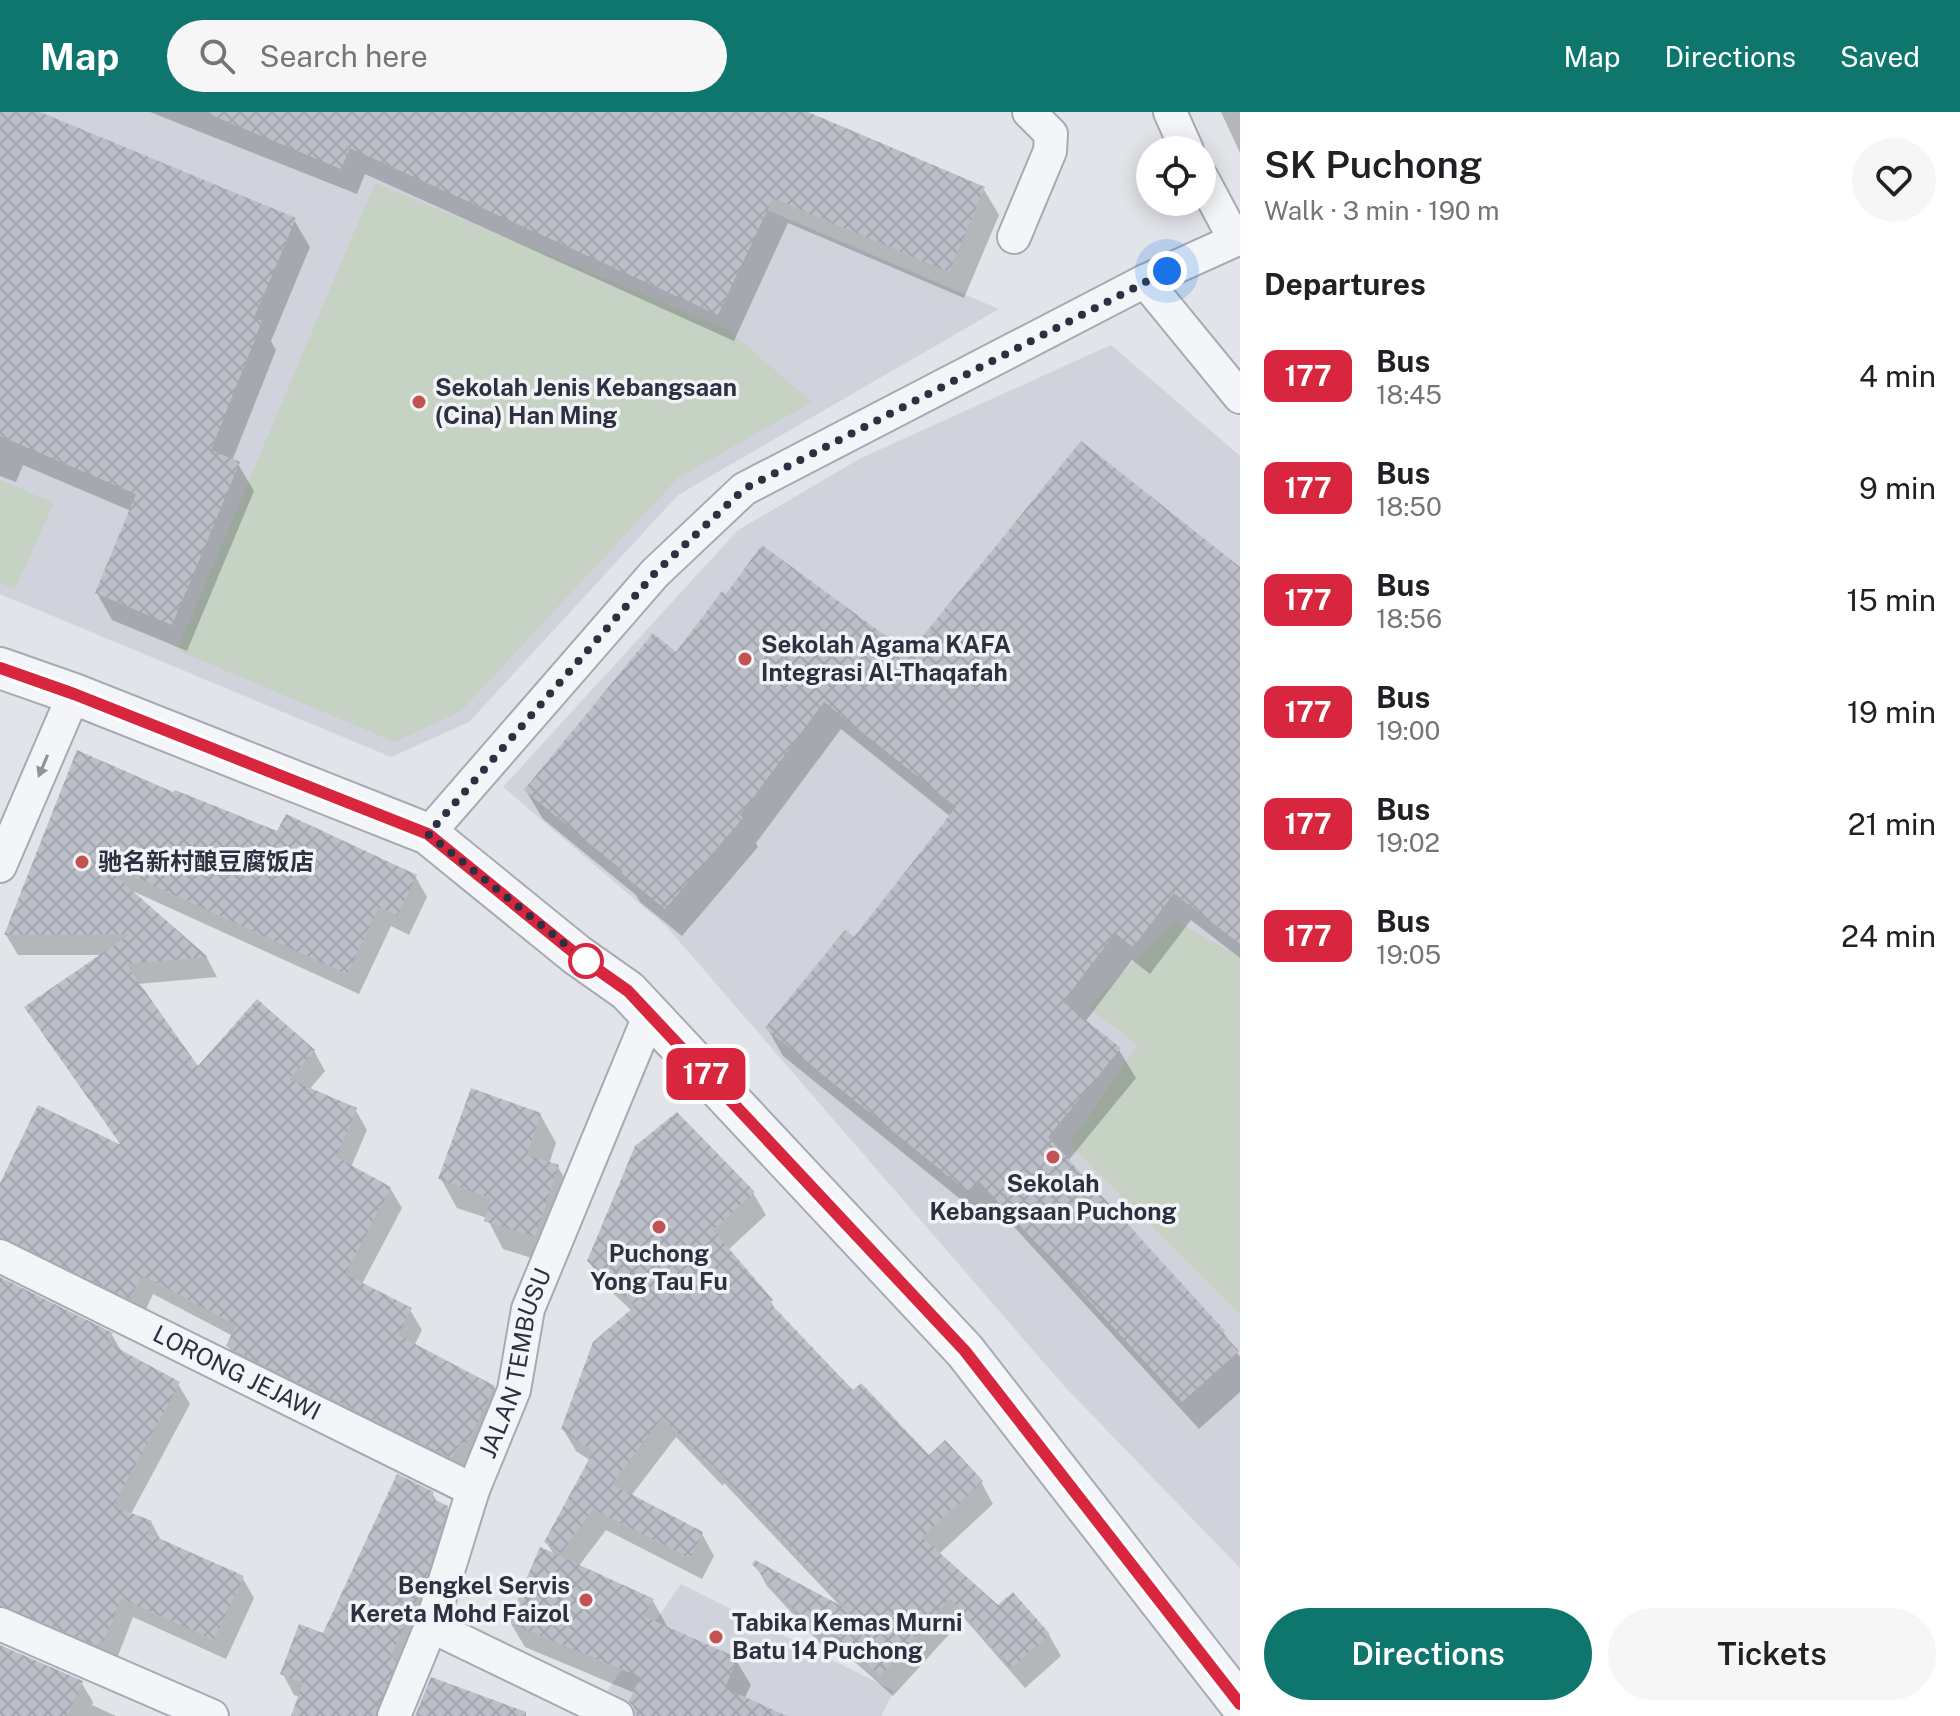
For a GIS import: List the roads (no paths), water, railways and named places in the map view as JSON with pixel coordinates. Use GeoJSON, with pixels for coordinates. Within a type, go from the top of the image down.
{"type":"FeatureCollection","features":[{"type":"Feature","properties":{"kind":"street"},"geometry":{"type":"LineString","coordinates":[[1014,237],[1050,151],[1051,134],[1029,112]]}},
{"type":"Feature","properties":{"kind":"street"},"geometry":{"type":"LineString","coordinates":[[1170,112],[1181,136]]}},
{"type":"Feature","properties":{"kind":"street"},"geometry":{"type":"LineString","coordinates":[[428,834],[655,573],[744,489],[1145,281],[1238,239],[1216,202]]}},
{"type":"Feature","properties":{"kind":"street"},"geometry":{"type":"LineString","coordinates":[[1145,281],[1240,397]]}},
{"type":"Feature","properties":{"kind":"street"},"geometry":{"type":"LineString","coordinates":[[0,668],[74,694],[428,834],[577,955],[628,991],[965,1351],[1240,1704]]}},
{"type":"Feature","properties":{"kind":"street"},"geometry":{"type":"LineString","coordinates":[[0,866],[74,694]]}},
{"type":"Feature","properties":{"kind":"street","name":"JALAN TEMBUSU"},"geometry":{"type":"LineString","coordinates":[[394,1716],[431,1626],[473,1490],[514,1390],[528,1309],[650,1014]]}},
{"type":"Feature","properties":{"kind":"street","name":"LORONG JEJAWI"},"geometry":{"type":"LineString","coordinates":[[0,1256],[473,1490]]}},
{"type":"Feature","properties":{"kind":"street"},"geometry":{"type":"LineString","coordinates":[[0,1624],[212,1716]]}},
{"type":"Feature","properties":{"kind":"street"},"geometry":{"type":"LineString","coordinates":[[431,1626],[617,1716]]}},
{"type":"Feature","properties":{"kind":"place","name":"Sekolah Jenis Kebangsaan (Cina) Han Ming"},"geometry":{"type":"Point","coordinates":[419,402]}},
{"type":"Feature","properties":{"kind":"place","name":"Sekolah Agama KAFA Integrasi Al-Thaqafah"},"geometry":{"type":"Point","coordinates":[745,659]}},
{"type":"Feature","properties":{"kind":"place","name":"驰名新村酿豆腐饭店"},"geometry":{"type":"Point","coordinates":[82,862]}},
{"type":"Feature","properties":{"kind":"place","name":"Sekolah Kebangsaan Puchong"},"geometry":{"type":"Point","coordinates":[1053,1157]}},
{"type":"Feature","properties":{"kind":"place","name":"Puchong Yong Tau Fu"},"geometry":{"type":"Point","coordinates":[659,1227]}},
{"type":"Feature","properties":{"kind":"place","name":"Bengkel Servis Kereta Mohd Faizol"},"geometry":{"type":"Point","coordinates":[586,1600]}},
{"type":"Feature","properties":{"kind":"place","name":"Tabika Kemas Murni Batu 14 Puchong"},"geometry":{"type":"Point","coordinates":[716,1637]}}]}
